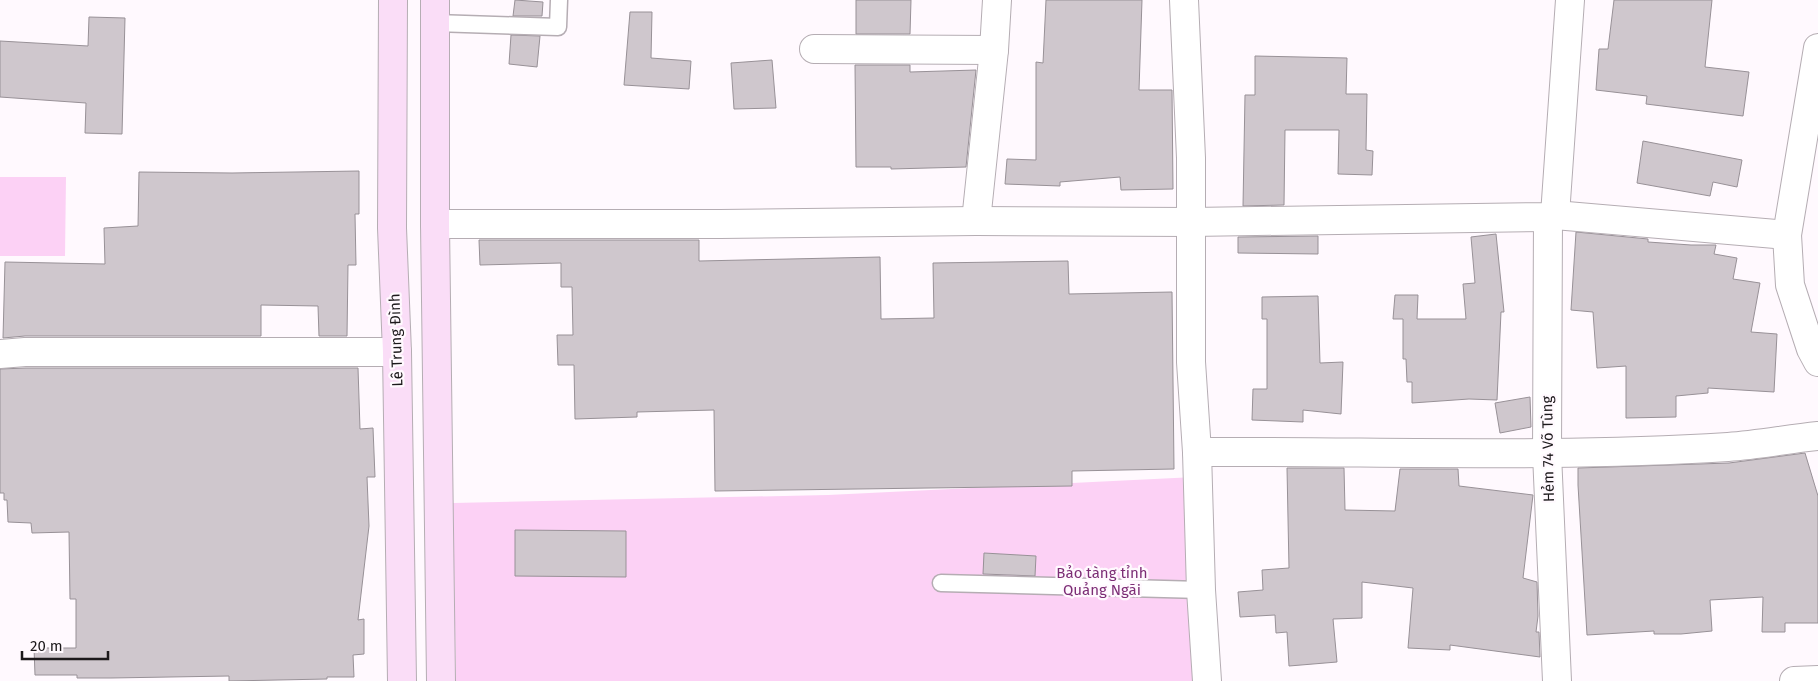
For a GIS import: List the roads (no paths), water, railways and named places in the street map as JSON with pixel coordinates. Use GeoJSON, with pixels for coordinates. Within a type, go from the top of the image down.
{"type":"FeatureCollection","features":[{"type":"Feature","properties":{"kind":"main road","name":"Lê Trung Đình"},"geometry":{"type":"LineString","coordinates":[[393,0],[392,228],[397,352],[402,681]]}},
{"type":"Feature","properties":{"kind":"main road"},"geometry":{"type":"LineString","coordinates":[[435,12],[435,224],[441,681]]}},
{"type":"Feature","properties":{"kind":"main road"},"geometry":{"type":"LineString","coordinates":[[392,228],[435,224]]}},
{"type":"Feature","properties":{"kind":"street"},"geometry":{"type":"LineString","coordinates":[[976,221],[994,50],[997,0]]}},
{"type":"Feature","properties":{"kind":"street"},"geometry":{"type":"LineString","coordinates":[[1184,0],[1191,158],[1191,362],[1207,681]]}},
{"type":"Feature","properties":{"kind":"street","name":"Hẻm 74 Võ Tùng"},"geometry":{"type":"LineString","coordinates":[[1557,681],[1547,454],[1551,216],[1570,0]]}},
{"type":"Feature","properties":{"kind":"street"},"geometry":{"type":"LineString","coordinates":[[814,48],[994,50]]}},
{"type":"Feature","properties":{"kind":"street"},"geometry":{"type":"LineString","coordinates":[[1818,48],[1787,235],[1790,285],[1811,350],[1818,362]]}},
{"type":"Feature","properties":{"kind":"street"},"geometry":{"type":"LineString","coordinates":[[435,224],[720,224],[976,221],[1192,222],[1551,216],[1787,235]]}},
{"type":"Feature","properties":{"kind":"street"},"geometry":{"type":"LineString","coordinates":[[0,354],[35,352],[309,350],[397,352]]}},
{"type":"Feature","properties":{"kind":"street"},"geometry":{"type":"LineString","coordinates":[[1197,452],[1327,451],[1547,454],[1729,447],[1818,436]]}},
{"type":"Feature","properties":{"kind":"street"},"geometry":{"type":"LineString","coordinates":[[1794,681],[1818,680]]}},
{"type":"Feature","properties":{"kind":"lane"},"geometry":{"type":"LineString","coordinates":[[435,12],[558,27],[558,0]]}},
{"type":"Feature","properties":{"kind":"lane"},"geometry":{"type":"LineString","coordinates":[[941,583],[1201,590]]}},
{"type":"Feature","properties":{"kind":"park label","name":"Bảo tàng tỉnh Quảng Ngãi"},"geometry":{"type":"Point","coordinates":[1102,582]}}]}
